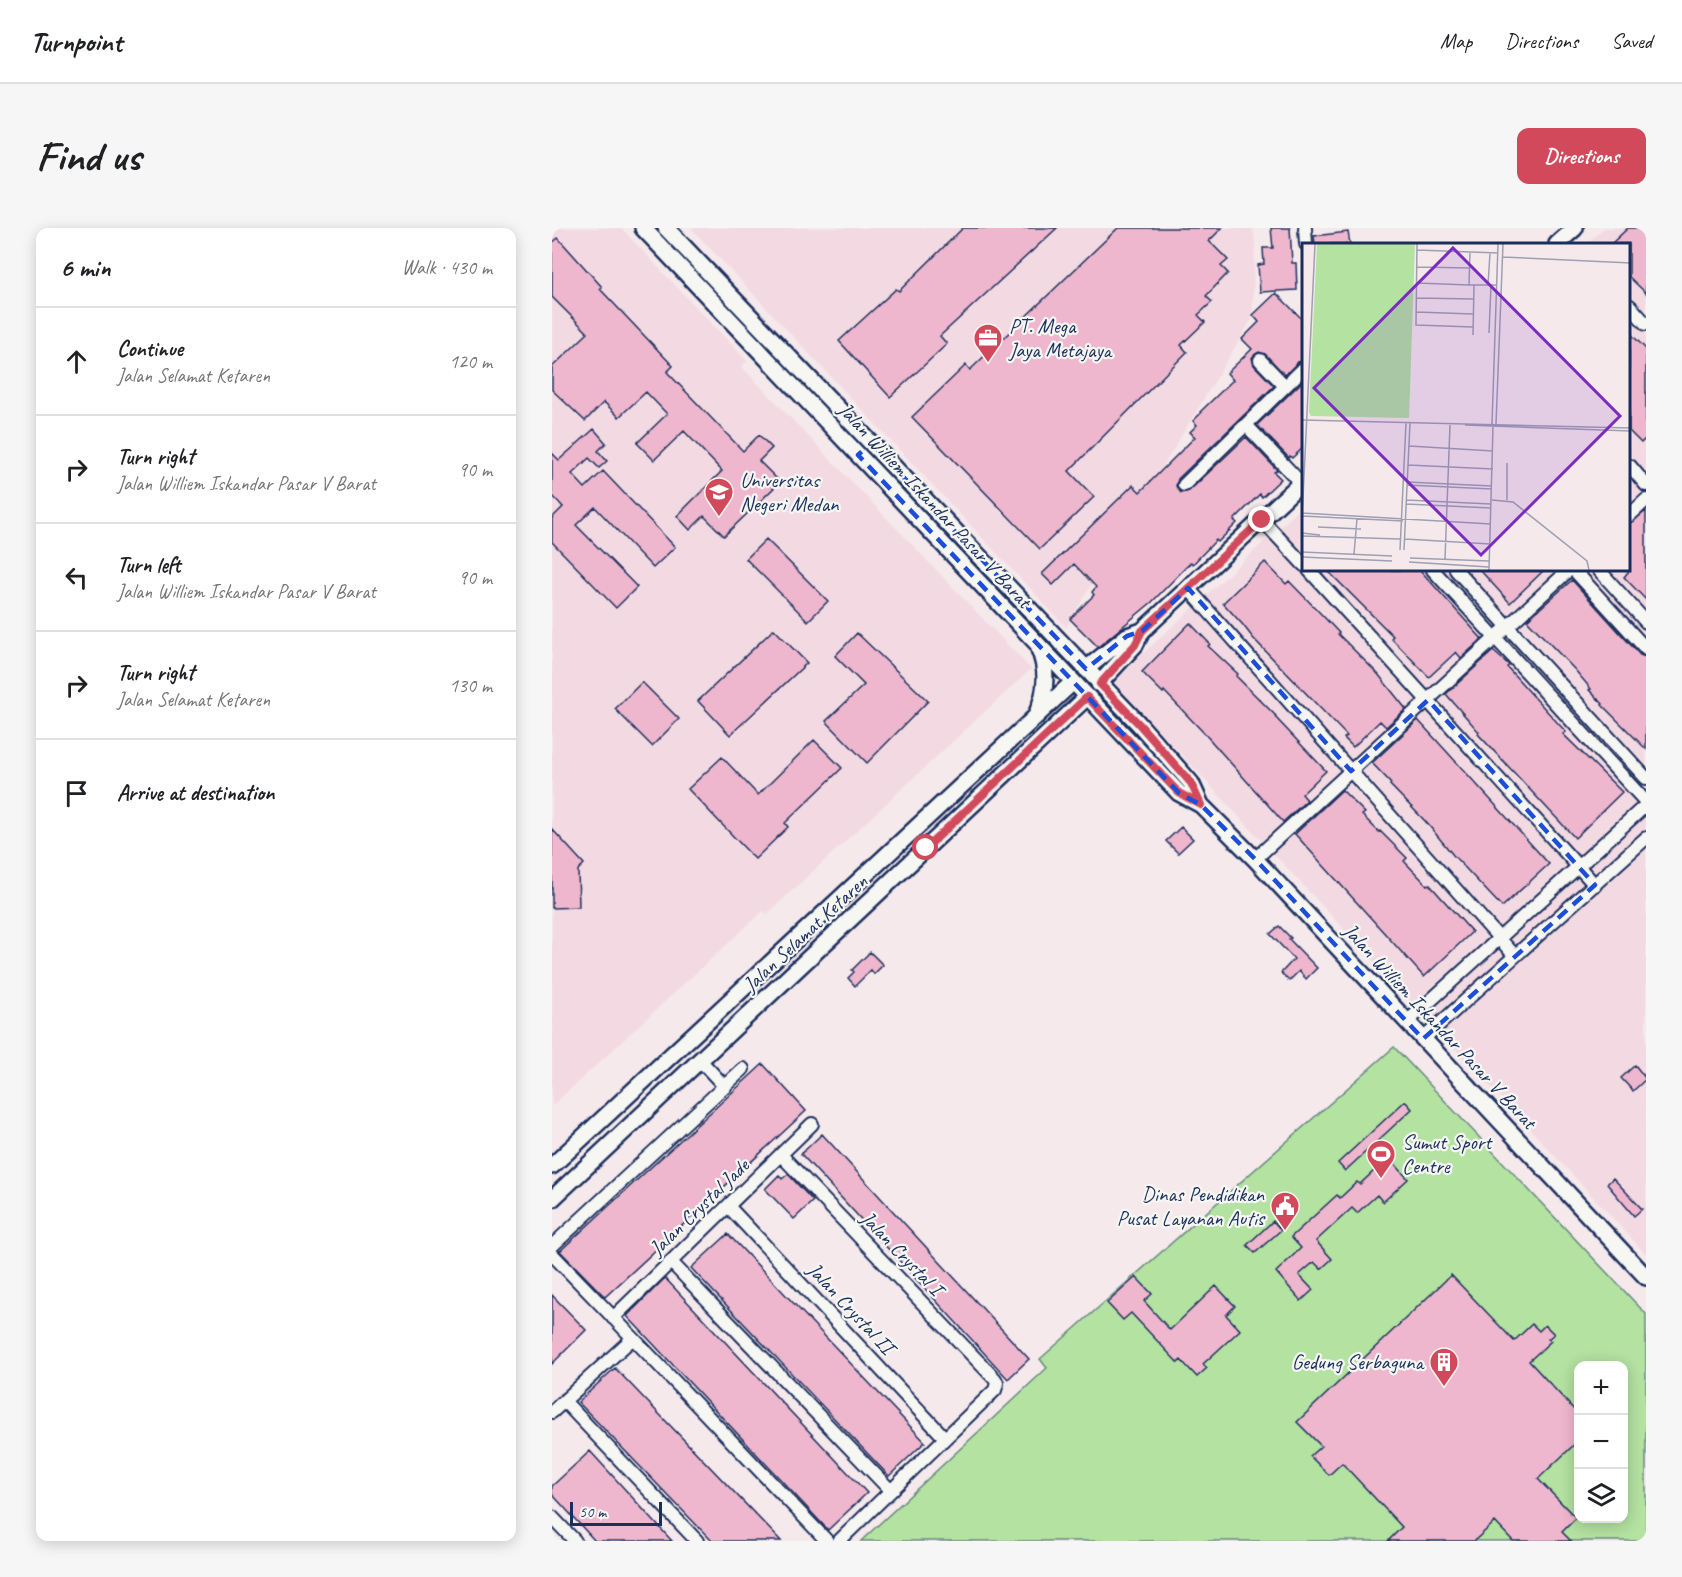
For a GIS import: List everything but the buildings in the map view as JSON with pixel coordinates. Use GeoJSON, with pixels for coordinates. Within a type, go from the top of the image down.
{"type":"FeatureCollection","features":[{"type":"Feature","properties":{"kind":"street"},"geometry":{"type":"LineString","coordinates":[[1305,228],[1306,243]]}},
{"type":"Feature","properties":{"kind":"street","name":"Jalan Williem Iskandar Pasar V Barat"},"geometry":{"type":"LineString","coordinates":[[656,231],[870,443],[1139,724],[1191,783],[1201,805]]}},
{"type":"Feature","properties":{"kind":"street","name":"Jalan Williem Iskandar Pasar V Barat"},"geometry":{"type":"LineString","coordinates":[[656,231],[858,455],[1087,697],[1179,793],[1201,805],[1255,859],[1646,1277]]}},
{"type":"Feature","properties":{"kind":"street"},"geometry":{"type":"LineString","coordinates":[[1631,308],[1646,324]]}},
{"type":"Feature","properties":{"kind":"street"},"geometry":{"type":"LineString","coordinates":[[1260,360],[1286,386]]}},
{"type":"Feature","properties":{"kind":"street"},"geometry":{"type":"LineString","coordinates":[[1184,485],[1302,370]]}},
{"type":"Feature","properties":{"kind":"street"},"geometry":{"type":"LineString","coordinates":[[1100,684],[1135,645],[1142,631],[1302,482],[1246,425]]}},
{"type":"Feature","properties":{"kind":"street"},"geometry":{"type":"LineString","coordinates":[[858,455],[870,443]]}},
{"type":"Feature","properties":{"kind":"street"},"geometry":{"type":"LineString","coordinates":[[1631,468],[1646,485]]}},
{"type":"Feature","properties":{"kind":"street"},"geometry":{"type":"LineString","coordinates":[[1631,513],[1646,500]]}},
{"type":"Feature","properties":{"kind":"street"},"geometry":{"type":"LineString","coordinates":[[1262,520],[1302,563]]}},
{"type":"Feature","properties":{"kind":"street"},"geometry":{"type":"LineString","coordinates":[[1311,572],[1594,885]]}},
{"type":"Feature","properties":{"kind":"street"},"geometry":{"type":"LineString","coordinates":[[1407,1022],[1646,804],[1435,572]]}},
{"type":"Feature","properties":{"kind":"street"},"geometry":{"type":"LineString","coordinates":[[1458,572],[1646,778]]}},
{"type":"Feature","properties":{"kind":"street"},"geometry":{"type":"LineString","coordinates":[[1255,859],[1567,572]]}},
{"type":"Feature","properties":{"kind":"street"},"geometry":{"type":"LineString","coordinates":[[1576,572],[1646,649]]}},
{"type":"Feature","properties":{"kind":"street"},"geometry":{"type":"LineString","coordinates":[[1601,572],[1645,621],[1632,633]]}},
{"type":"Feature","properties":{"kind":"street"},"geometry":{"type":"LineString","coordinates":[[1188,588],[1515,956]]}},
{"type":"Feature","properties":{"kind":"street"},"geometry":{"type":"LineString","coordinates":[[1609,608],[1623,596]]}},
{"type":"Feature","properties":{"kind":"street"},"geometry":{"type":"LineString","coordinates":[[1086,669],[1127,636],[1142,631]]}},
{"type":"Feature","properties":{"kind":"street"},"geometry":{"type":"LineString","coordinates":[[1036,716],[1042,702],[1046,673],[1037,644]]}},
{"type":"Feature","properties":{"kind":"street","name":"Jalan Selamat Ketaren"},"geometry":{"type":"LineString","coordinates":[[552,1166],[1072,681]]}},
{"type":"Feature","properties":{"kind":"street","name":"Jalan Selamat Ketaren"},"geometry":{"type":"LineString","coordinates":[[552,1199],[1087,697]]}},
{"type":"Feature","properties":{"kind":"street"},"geometry":{"type":"LineString","coordinates":[[910,833],[926,848]]}},
{"type":"Feature","properties":{"kind":"street"},"geometry":{"type":"LineString","coordinates":[[1424,1039],[1646,838]]}},
{"type":"Feature","properties":{"kind":"street"},"geometry":{"type":"LineString","coordinates":[[700,1060],[725,1086]]}},
{"type":"Feature","properties":{"kind":"street"},"geometry":{"type":"LineString","coordinates":[[552,1246],[743,1069]]}},
{"type":"Feature","properties":{"kind":"street"},"geometry":{"type":"LineString","coordinates":[[636,1088],[651,1106]]}},
{"type":"Feature","properties":{"kind":"street","name":"Jalan Crystal Jade"},"geometry":{"type":"LineString","coordinates":[[613,1318],[813,1124]]}},
{"type":"Feature","properties":{"kind":"street","name":"Jalan Crystal I"},"geometry":{"type":"LineString","coordinates":[[781,1155],[995,1379],[997,1383],[995,1390],[945,1437]]}},
{"type":"Feature","properties":{"kind":"street","name":"Jalan Crystal II"},"geometry":{"type":"LineString","coordinates":[[728,1206],[945,1437]]}},
{"type":"Feature","properties":{"kind":"street"},"geometry":{"type":"LineString","coordinates":[[554,1259],[633,1338],[827,1541]]}},
{"type":"Feature","properties":{"kind":"street"},"geometry":{"type":"LineString","coordinates":[[670,1262],[891,1491]]}},
{"type":"Feature","properties":{"kind":"street"},"geometry":{"type":"LineString","coordinates":[[552,1412],[633,1338]]}},
{"type":"Feature","properties":{"kind":"street"},"geometry":{"type":"LineString","coordinates":[[564,1401],[697,1541]]}},
{"type":"Feature","properties":{"kind":"street"},"geometry":{"type":"LineString","coordinates":[[839,1541],[945,1437]]}},
{"type":"Feature","properties":{"kind":"street"},"geometry":{"type":"LineString","coordinates":[[552,1517],[575,1541]]}},
{"type":"Feature","properties":{"kind":"highlighted area"},"geometry":{"type":"Polygon","coordinates":[[[871,443],[1086,669],[1127,636],[1142,631],[1188,588],[1351,771],[1428,700],[1595,885],[1423,1039],[1255,859],[1201,805],[1179,793],[858,455],[871,443]]]}},
{"type":"Feature","properties":{"kind":"shaded area","name":"Universitas Negeri Medan"},"geometry":{"type":"Polygon","coordinates":[[[552,228],[621,228],[747,361],[742,367],[1031,669],[767,914],[763,911],[552,1106],[552,228]]]}},
{"type":"Feature","properties":{"kind":"shaded area"},"geometry":{"type":"Polygon","coordinates":[[[691,228],[1253,228],[1255,243],[1252,319],[1066,627],[691,228]]]}},
{"type":"Feature","properties":{"kind":"shaded area"},"geometry":{"type":"Polygon","coordinates":[[[1604,228],[1646,228],[1646,1254],[1113,681],[1302,507],[1302,572],[1631,572],[1631,243],[1587,243],[1604,228]]]}},
{"type":"Feature","properties":{"kind":"green space","name":"Sumut Sport Centre"},"geometry":{"type":"Polygon","coordinates":[[[1394,1047],[1646,1314],[1646,1541],[861,1541],[1047,1368],[1040,1359],[1394,1047]]]}},
{"type":"Feature","properties":{"kind":"place","name":"PT. Mega Jaya Metajaya"},"geometry":{"type":"Point","coordinates":[988,364]}},
{"type":"Feature","properties":{"kind":"place","name":"Universitas Negeri Medan"},"geometry":{"type":"Point","coordinates":[719,518]}},
{"type":"Feature","properties":{"kind":"place","name":"Sumut Sport Centre"},"geometry":{"type":"Point","coordinates":[1381,1180]}},
{"type":"Feature","properties":{"kind":"place","name":"Dinas Pendidikan Pusat Layanan Autis"},"geometry":{"type":"Point","coordinates":[1285,1232]}},
{"type":"Feature","properties":{"kind":"place","name":"Gedung Serbaguna"},"geometry":{"type":"Point","coordinates":[1444,1388]}},
{"type":"Feature","properties":{"kind":"route"},"geometry":{"type":"LineString","coordinates":[[926,848],[1087,697],[1179,793],[1201,805],[1191,783],[1100,684],[1135,645],[1142,631],[1262,520]]}}]}
